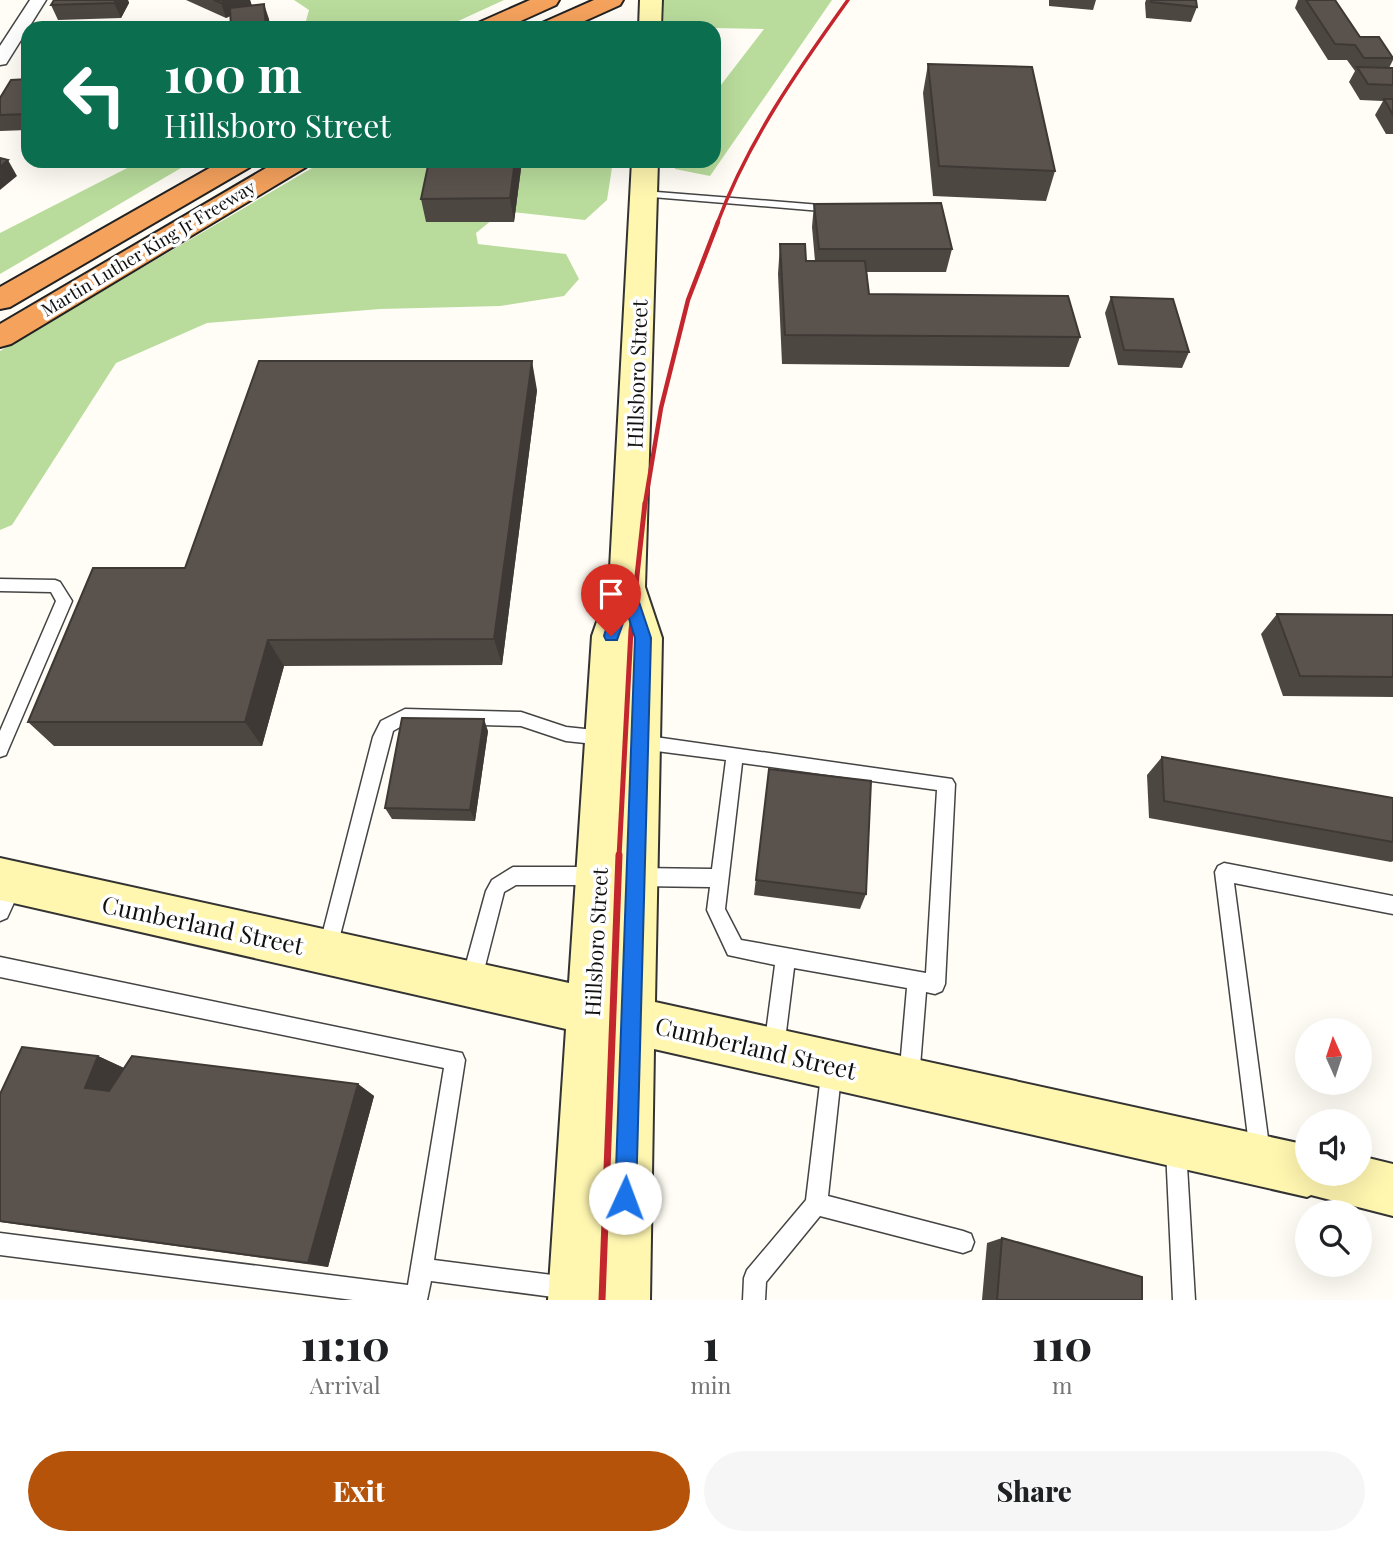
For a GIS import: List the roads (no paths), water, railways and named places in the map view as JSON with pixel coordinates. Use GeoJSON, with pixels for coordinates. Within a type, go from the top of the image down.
{"type":"FeatureCollection","features":[{"type":"Feature","properties":{"kind":"highway"},"geometry":{"type":"LineString","coordinates":[[502,21],[548,0]]}},
{"type":"Feature","properties":{"kind":"highway"},"geometry":{"type":"LineString","coordinates":[[564,21],[612,0]]}},
{"type":"Feature","properties":{"kind":"highway","name":"Martin Luther King Jr Freeway"},"geometry":{"type":"LineString","coordinates":[[0,300],[229,168]]}},
{"type":"Feature","properties":{"kind":"highway","name":"Martin Luther King Jr Freeway"},"geometry":{"type":"LineString","coordinates":[[0,337],[285,168]]}},
{"type":"Feature","properties":{"kind":"street"},"geometry":{"type":"LineString","coordinates":[[25,21],[38,0]]}},
{"type":"Feature","properties":{"kind":"street"},"geometry":{"type":"LineString","coordinates":[[650,21],[651,0]]}},
{"type":"Feature","properties":{"kind":"street"},"geometry":{"type":"LineString","coordinates":[[0,60],[21,27]]}},
{"type":"Feature","properties":{"kind":"street"},"geometry":{"type":"LineString","coordinates":[[0,60],[21,59]]}},
{"type":"Feature","properties":{"kind":"street","name":"Hillsboro Street"},"geometry":{"type":"LineString","coordinates":[[592,1296],[611,1014],[622,740],[643,638],[627,587],[645,168]]}},
{"type":"Feature","properties":{"kind":"street","name":"Cumberland Street"},"geometry":{"type":"LineString","coordinates":[[5,891],[327,951],[1295,1168]]}},
{"type":"Feature","properties":{"kind":"street"},"geometry":{"type":"LineString","coordinates":[[1372,1185],[1393,1190]]}},
{"type":"Feature","properties":{"kind":"lane"},"geometry":{"type":"LineString","coordinates":[[644,194],[849,211]]}},
{"type":"Feature","properties":{"kind":"lane"},"geometry":{"type":"LineString","coordinates":[[0,585],[55,586],[64,601],[0,750]]}},
{"type":"Feature","properties":{"kind":"lane"},"geometry":{"type":"LineString","coordinates":[[327,951],[381,737],[395,720],[405,716],[521,719],[566,734],[735,754],[946,784],[935,984],[734,948],[716,910],[735,754]]}},
{"type":"Feature","properties":{"kind":"lane"},"geometry":{"type":"LineString","coordinates":[[1261,1160],[1224,872],[1393,905]]}},
{"type":"Feature","properties":{"kind":"lane"},"geometry":{"type":"LineString","coordinates":[[471,982],[492,897],[498,886],[513,876],[719,878]]}},
{"type":"Feature","properties":{"kind":"lane"},"geometry":{"type":"LineString","coordinates":[[773,1051],[786,957]]}},
{"type":"Feature","properties":{"kind":"lane"},"geometry":{"type":"LineString","coordinates":[[0,967],[455,1060],[417,1297],[0,1244]]}},
{"type":"Feature","properties":{"kind":"lane"},"geometry":{"type":"LineString","coordinates":[[909,1082],[917,980]]}},
{"type":"Feature","properties":{"kind":"lane"},"geometry":{"type":"LineString","coordinates":[[754,1300],[755,1278],[816,1204],[832,1064]]}},
{"type":"Feature","properties":{"kind":"lane"},"geometry":{"type":"LineString","coordinates":[[1176,1141],[1184,1300]]}},
{"type":"Feature","properties":{"kind":"lane"},"geometry":{"type":"LineString","coordinates":[[816,1204],[963,1242]]}},
{"type":"Feature","properties":{"kind":"lane"},"geometry":{"type":"LineString","coordinates":[[422,1269],[592,1296]]}},
{"type":"Feature","properties":{"kind":"railway"},"geometry":{"type":"LineString","coordinates":[[717,224],[729,193],[759,135],[792,80],[848,0]]}},
{"type":"Feature","properties":{"kind":"railway"},"geometry":{"type":"LineString","coordinates":[[645,504],[661,408],[688,300],[718,222]]}},
{"type":"Feature","properties":{"kind":"railway"},"geometry":{"type":"LineString","coordinates":[[619,857],[631,630],[645,503]]}},
{"type":"Feature","properties":{"kind":"railway"},"geometry":{"type":"LineString","coordinates":[[602,1300],[619,855]]}}]}
